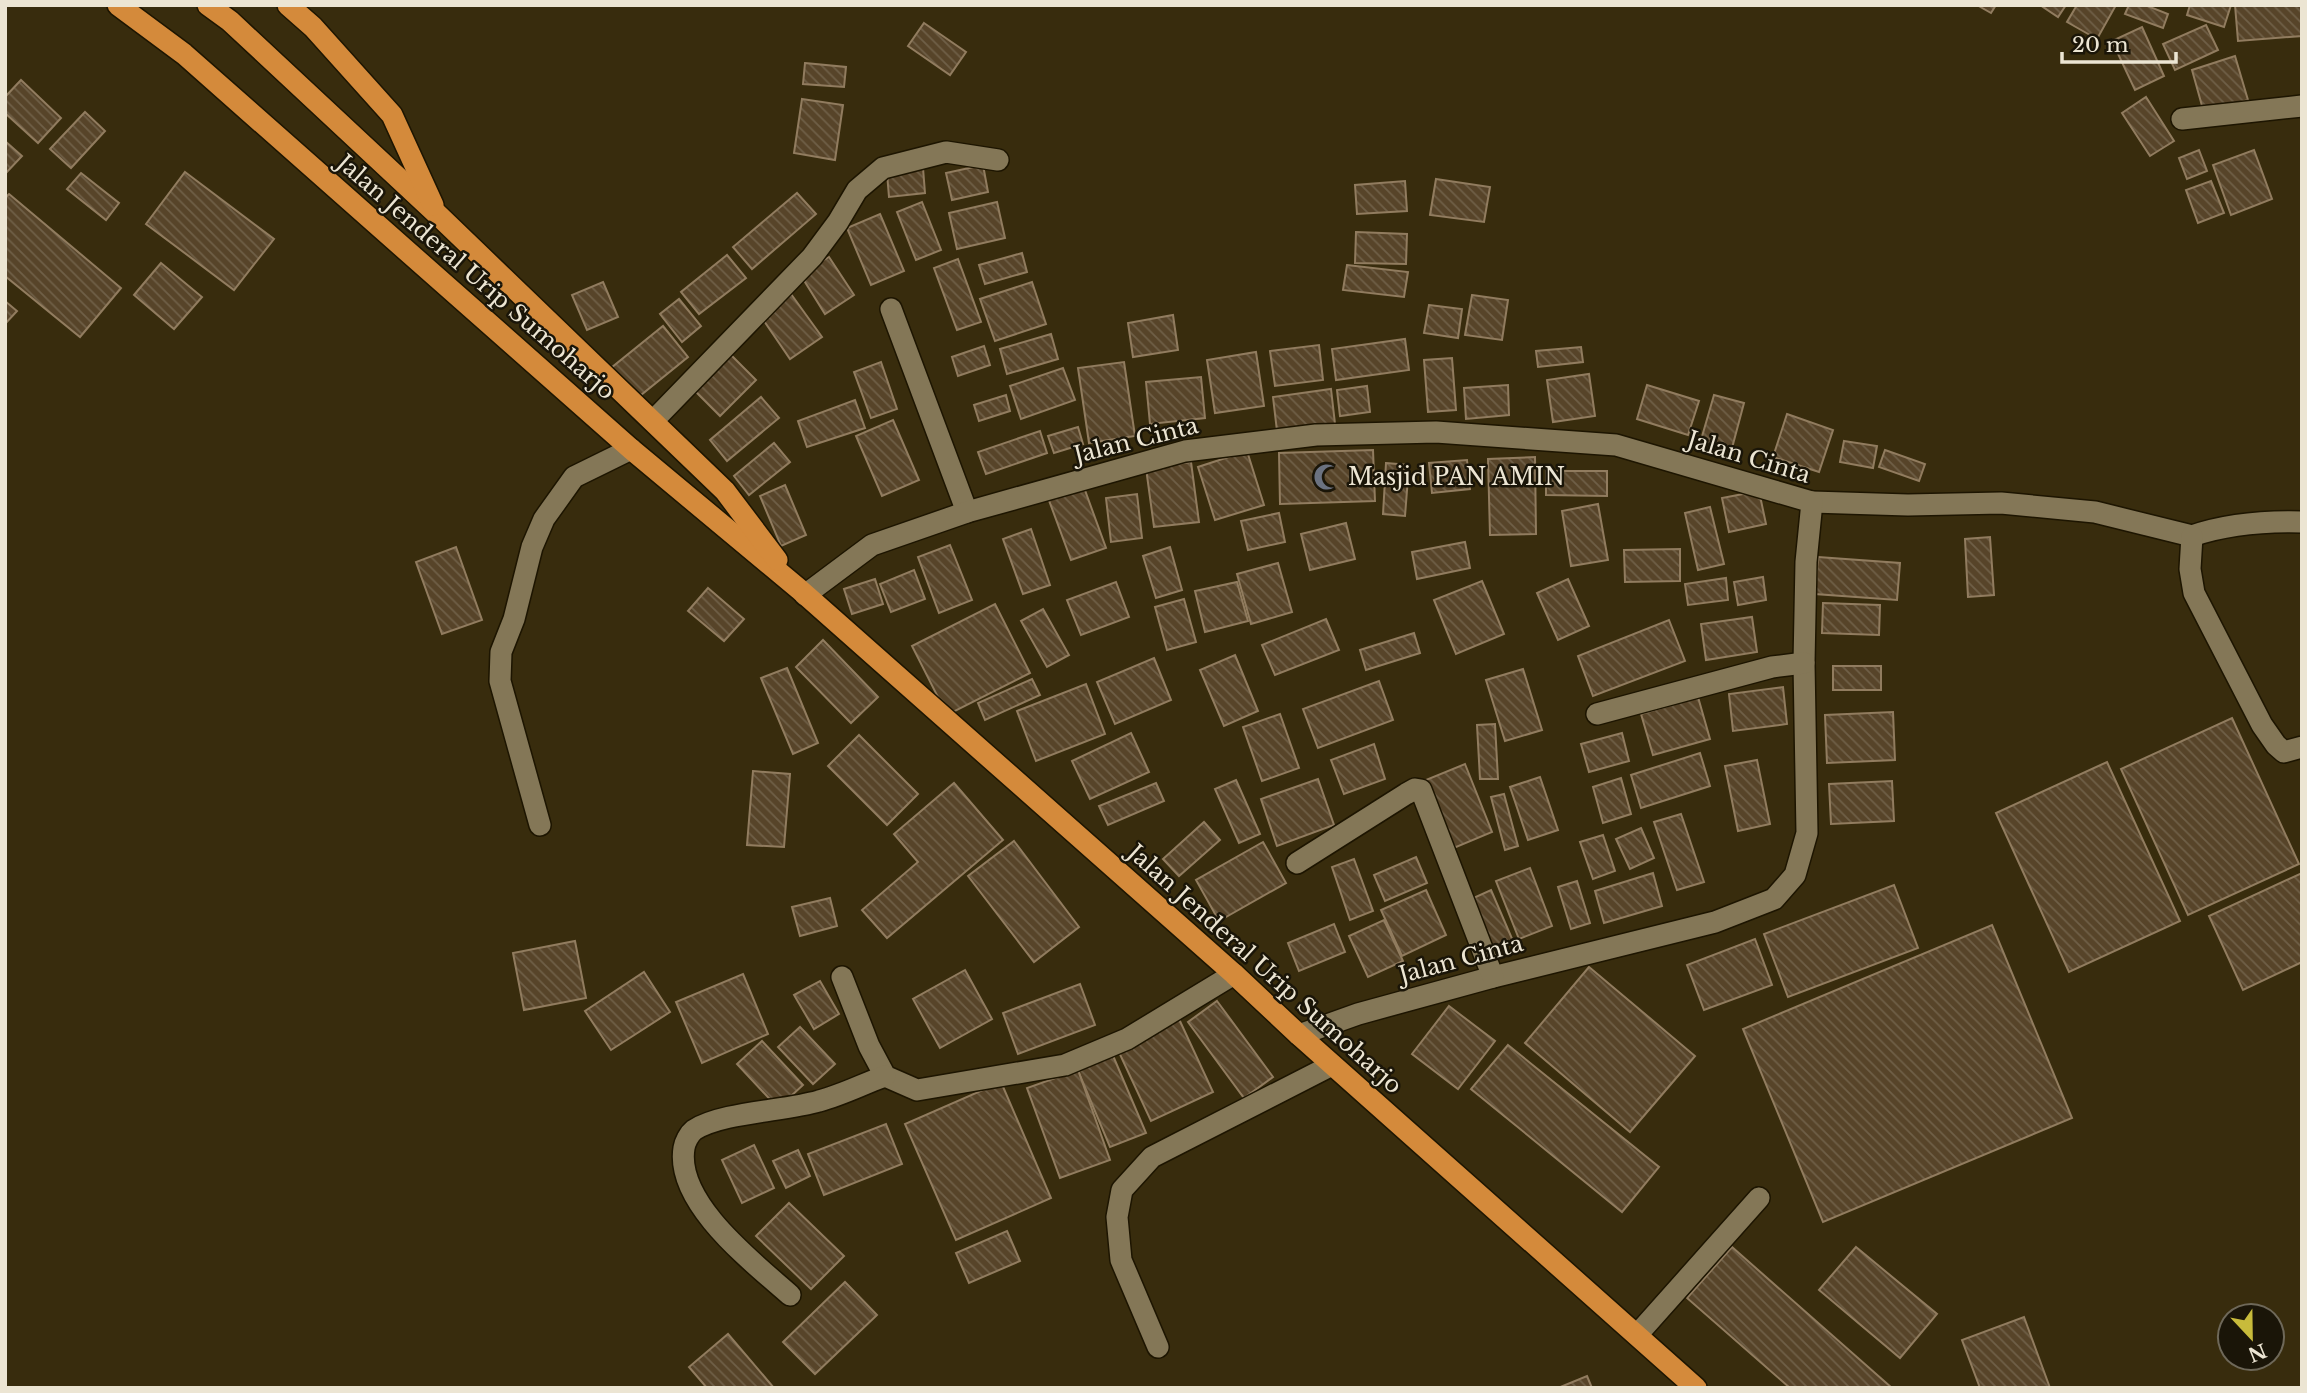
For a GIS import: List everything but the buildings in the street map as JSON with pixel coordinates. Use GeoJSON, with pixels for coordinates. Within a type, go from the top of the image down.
{"type":"FeatureCollection","features":[{"type":"Feature","properties":{"kind":"highway","name":"Jalan Jenderal Urip Sumoharjo"},"geometry":{"type":"LineString","coordinates":[[118,5],[184,54],[631,449],[802,592],[1696,1388]]}},
{"type":"Feature","properties":{"kind":"highway","name":"Jalan Jenderal Urip Sumoharjo"},"geometry":{"type":"LineString","coordinates":[[208,5],[230,21],[437,214],[725,491],[802,592]]}},
{"type":"Feature","properties":{"kind":"highway"},"geometry":{"type":"LineString","coordinates":[[288,5],[313,27],[392,115],[437,214]]}},
{"type":"Feature","properties":{"kind":"street"},"geometry":{"type":"LineString","coordinates":[[2182,119],[2302,106]]}},
{"type":"Feature","properties":{"kind":"street"},"geometry":{"type":"LineString","coordinates":[[653,421],[812,257],[838,222],[856,190],[883,168],[946,152],[998,160]]}},
{"type":"Feature","properties":{"kind":"street"},"geometry":{"type":"LineString","coordinates":[[891,309],[967,512]]}},
{"type":"Feature","properties":{"kind":"street","name":"Jalan Cinta"},"geometry":{"type":"LineString","coordinates":[[802,592],[872,545],[967,512],[1185,451],[1316,435],[1436,432],[1616,445],[1812,502],[1804,663],[1807,833],[1795,876],[1774,899],[1715,922],[1493,977],[1358,1014],[1299,1035]]}},
{"type":"Feature","properties":{"kind":"street"},"geometry":{"type":"LineString","coordinates":[[540,825],[500,681],[501,652],[514,619],[532,547],[544,519],[574,477],[631,449]]}},
{"type":"Feature","properties":{"kind":"street"},"geometry":{"type":"LineString","coordinates":[[1812,502],[1908,505],[2001,503],[2095,513],[2192,536],[2206,531],[2268,521],[2302,522]]}},
{"type":"Feature","properties":{"kind":"street"},"geometry":{"type":"LineString","coordinates":[[2192,536],[2190,569],[2194,593],[2262,724],[2284,752],[2302,747]]}},
{"type":"Feature","properties":{"kind":"street"},"geometry":{"type":"LineString","coordinates":[[1597,713],[1772,667],[1804,663]]}},
{"type":"Feature","properties":{"kind":"street"},"geometry":{"type":"LineString","coordinates":[[1297,863],[1415,789],[1421,790],[1493,977]]}},
{"type":"Feature","properties":{"kind":"street"},"geometry":{"type":"LineString","coordinates":[[842,977],[869,1046],[885,1076],[917,1090],[1065,1065],[1127,1039],[1234,974]]}},
{"type":"Feature","properties":{"kind":"street"},"geometry":{"type":"LineString","coordinates":[[1158,1347],[1121,1260],[1117,1217],[1122,1190],[1152,1157],[1332,1065]]}},
{"type":"Feature","properties":{"kind":"street"},"geometry":{"type":"LineString","coordinates":[[790,1295],[726,1237],[709,1216],[685,1174],[682,1158],[684,1143],[692,1132],[712,1122],[819,1101],[885,1076]]}},
{"type":"Feature","properties":{"kind":"street"},"geometry":{"type":"LineString","coordinates":[[1637,1335],[1759,1198]]}},
{"type":"Feature","properties":{"kind":"place","name":"Masjid PAN AMIN"},"geometry":{"type":"Point","coordinates":[1327,477]}}]}
